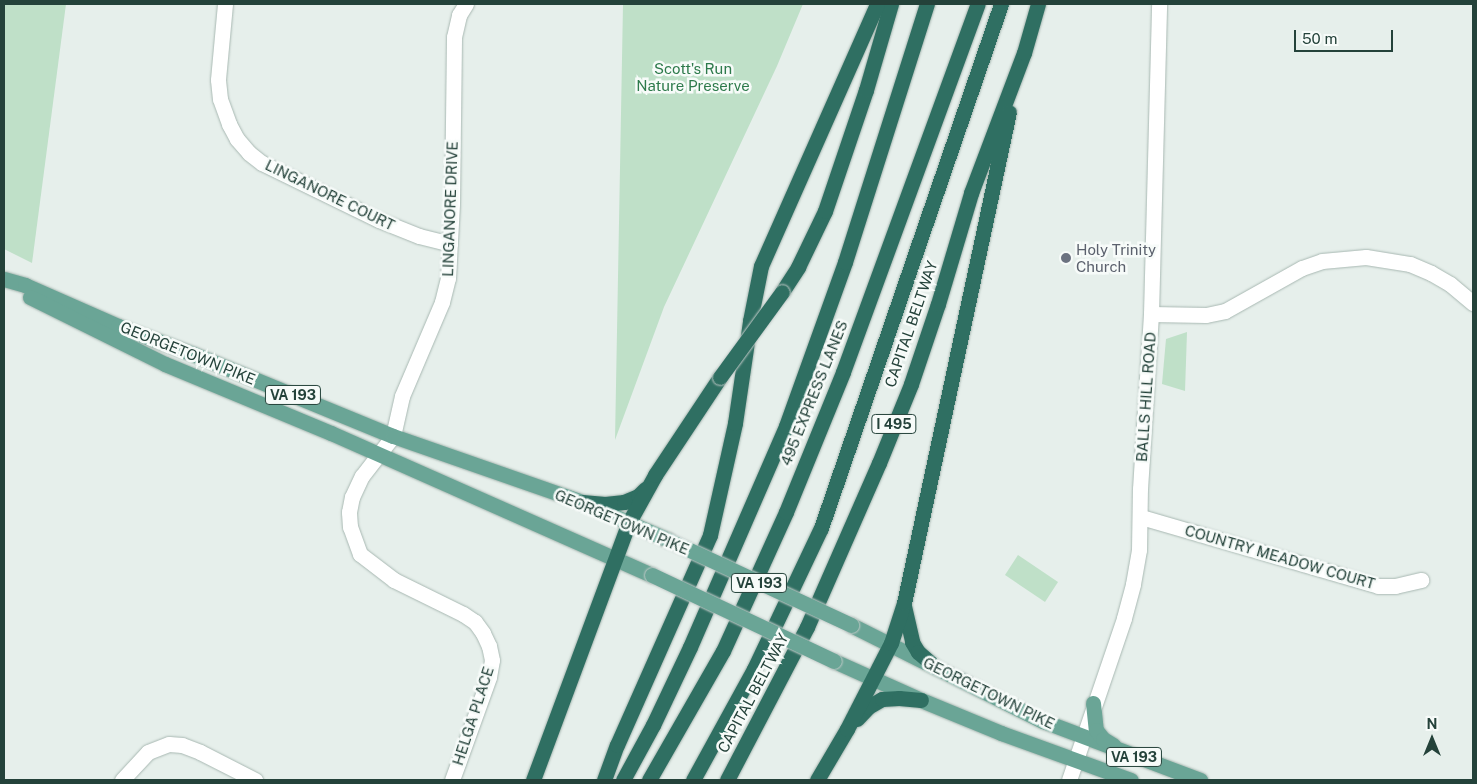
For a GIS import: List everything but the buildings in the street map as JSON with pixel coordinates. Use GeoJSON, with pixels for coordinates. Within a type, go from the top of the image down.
{"type":"FeatureCollection","features":[{"type":"Feature","properties":{"kind":"highway"},"geometry":{"type":"LineString","coordinates":[[604,780],[617,745],[710,536],[732,442],[750,321],[761,266],[877,4]]}},
{"type":"Feature","properties":{"kind":"highway"},"geometry":{"type":"LineString","coordinates":[[533,780],[629,522],[648,487],[720,377],[798,267],[825,210],[866,90],[891,4]]}},
{"type":"Feature","properties":{"kind":"highway"},"geometry":{"type":"LineString","coordinates":[[623,780],[653,726],[690,647],[786,426],[845,262],[927,4]]}},
{"type":"Feature","properties":{"kind":"highway","name":"495 EXPRESS LANES"},"geometry":{"type":"LineString","coordinates":[[649,780],[723,651],[786,512],[843,372],[978,4]]}},
{"type":"Feature","properties":{"kind":"highway"},"geometry":{"type":"LineString","coordinates":[[693,780],[754,670],[820,528],[1001,4]]}},
{"type":"Feature","properties":{"kind":"highway","name":"CAPITAL BELTWAY"},"geometry":{"type":"LineString","coordinates":[[727,780],[807,627],[879,463],[911,384],[938,304],[971,193],[1024,52],[1038,4]]}},
{"type":"Feature","properties":{"kind":"highway"},"geometry":{"type":"LineString","coordinates":[[817,780],[847,729],[873,678],[890,643],[904,603],[1006,123],[1024,52]]}},
{"type":"Feature","properties":{"kind":"highway"},"geometry":{"type":"LineString","coordinates":[[582,502],[605,504],[624,502],[638,496],[648,487]]}},
{"type":"Feature","properties":{"kind":"highway"},"geometry":{"type":"LineString","coordinates":[[904,603],[912,642],[918,652],[935,667]]}},
{"type":"Feature","properties":{"kind":"highway"},"geometry":{"type":"LineString","coordinates":[[847,729],[868,707],[882,699],[921,700]]}},
{"type":"Feature","properties":{"kind":"main road","name":"GEORGETOWN PIKE"},"geometry":{"type":"LineString","coordinates":[[4,279],[392,436],[582,502],[890,643],[996,699],[1082,737],[1200,780]]}},
{"type":"Feature","properties":{"kind":"main road","name":"GEORGETOWN PIKE"},"geometry":{"type":"LineString","coordinates":[[4,279],[22,293],[68,318],[165,364],[331,433],[652,575],[921,700],[1001,733],[1131,780]]}},
{"type":"Feature","properties":{"kind":"main road"},"geometry":{"type":"LineString","coordinates":[[1093,703],[1094,725],[1099,734],[1129,755]]}},
{"type":"Feature","properties":{"kind":"street","name":"LINGANORE COURT"},"geometry":{"type":"LineString","coordinates":[[225,4],[218,80],[220,99],[228,124],[237,139],[249,153],[262,163],[390,226],[450,244]]}},
{"type":"Feature","properties":{"kind":"street","name":"LINGANORE DRIVE"},"geometry":{"type":"LineString","coordinates":[[392,436],[402,396],[442,302],[448,278],[454,37],[459,15],[466,4]]}},
{"type":"Feature","properties":{"kind":"street","name":"BALLS HILL ROAD"},"geometry":{"type":"LineString","coordinates":[[1069,780],[1093,703],[1124,618],[1133,584],[1141,517],[1140,489],[1151,314],[1159,4]]}},
{"type":"Feature","properties":{"kind":"street"},"geometry":{"type":"LineString","coordinates":[[1151,314],[1206,315],[1225,311],[1302,268],[1322,261],[1366,257],[1402,262],[1431,273],[1450,284],[1473,303]]}},
{"type":"Feature","properties":{"kind":"street","name":"HELGA PLACE"},"geometry":{"type":"LineString","coordinates":[[392,436],[362,476],[352,498],[350,527],[360,554],[394,580],[463,614],[474,622],[484,633],[492,660],[489,677],[452,780]]}},
{"type":"Feature","properties":{"kind":"street","name":"COUNTRY MEADOW COURT"},"geometry":{"type":"LineString","coordinates":[[1141,517],[1378,586],[1395,586],[1421,580]]}},
{"type":"Feature","properties":{"kind":"street"},"geometry":{"type":"LineString","coordinates":[[122,780],[148,752],[169,744],[182,745],[200,752],[255,780]]}},
{"type":"Feature","properties":{"kind":"green space"},"geometry":{"type":"Polygon","coordinates":[[[4,4],[66,4],[32,263],[4,249],[4,4]]]}},
{"type":"Feature","properties":{"kind":"green space","name":"Scott's Run Nature Preserve"},"geometry":{"type":"Polygon","coordinates":[[[623,4],[803,4],[777,66],[664,307],[615,440],[623,4]]]}},
{"type":"Feature","properties":{"kind":"green space"},"geometry":{"type":"Polygon","coordinates":[[[1187,332],[1185,391],[1162,384],[1166,339],[1187,332]]]}},
{"type":"Feature","properties":{"kind":"green space"},"geometry":{"type":"Polygon","coordinates":[[[1018,555],[1058,582],[1045,602],[1005,575],[1018,555]]]}},
{"type":"Feature","properties":{"kind":"place","name":"Holy Trinity Church"},"geometry":{"type":"Point","coordinates":[1066,258]}}]}
